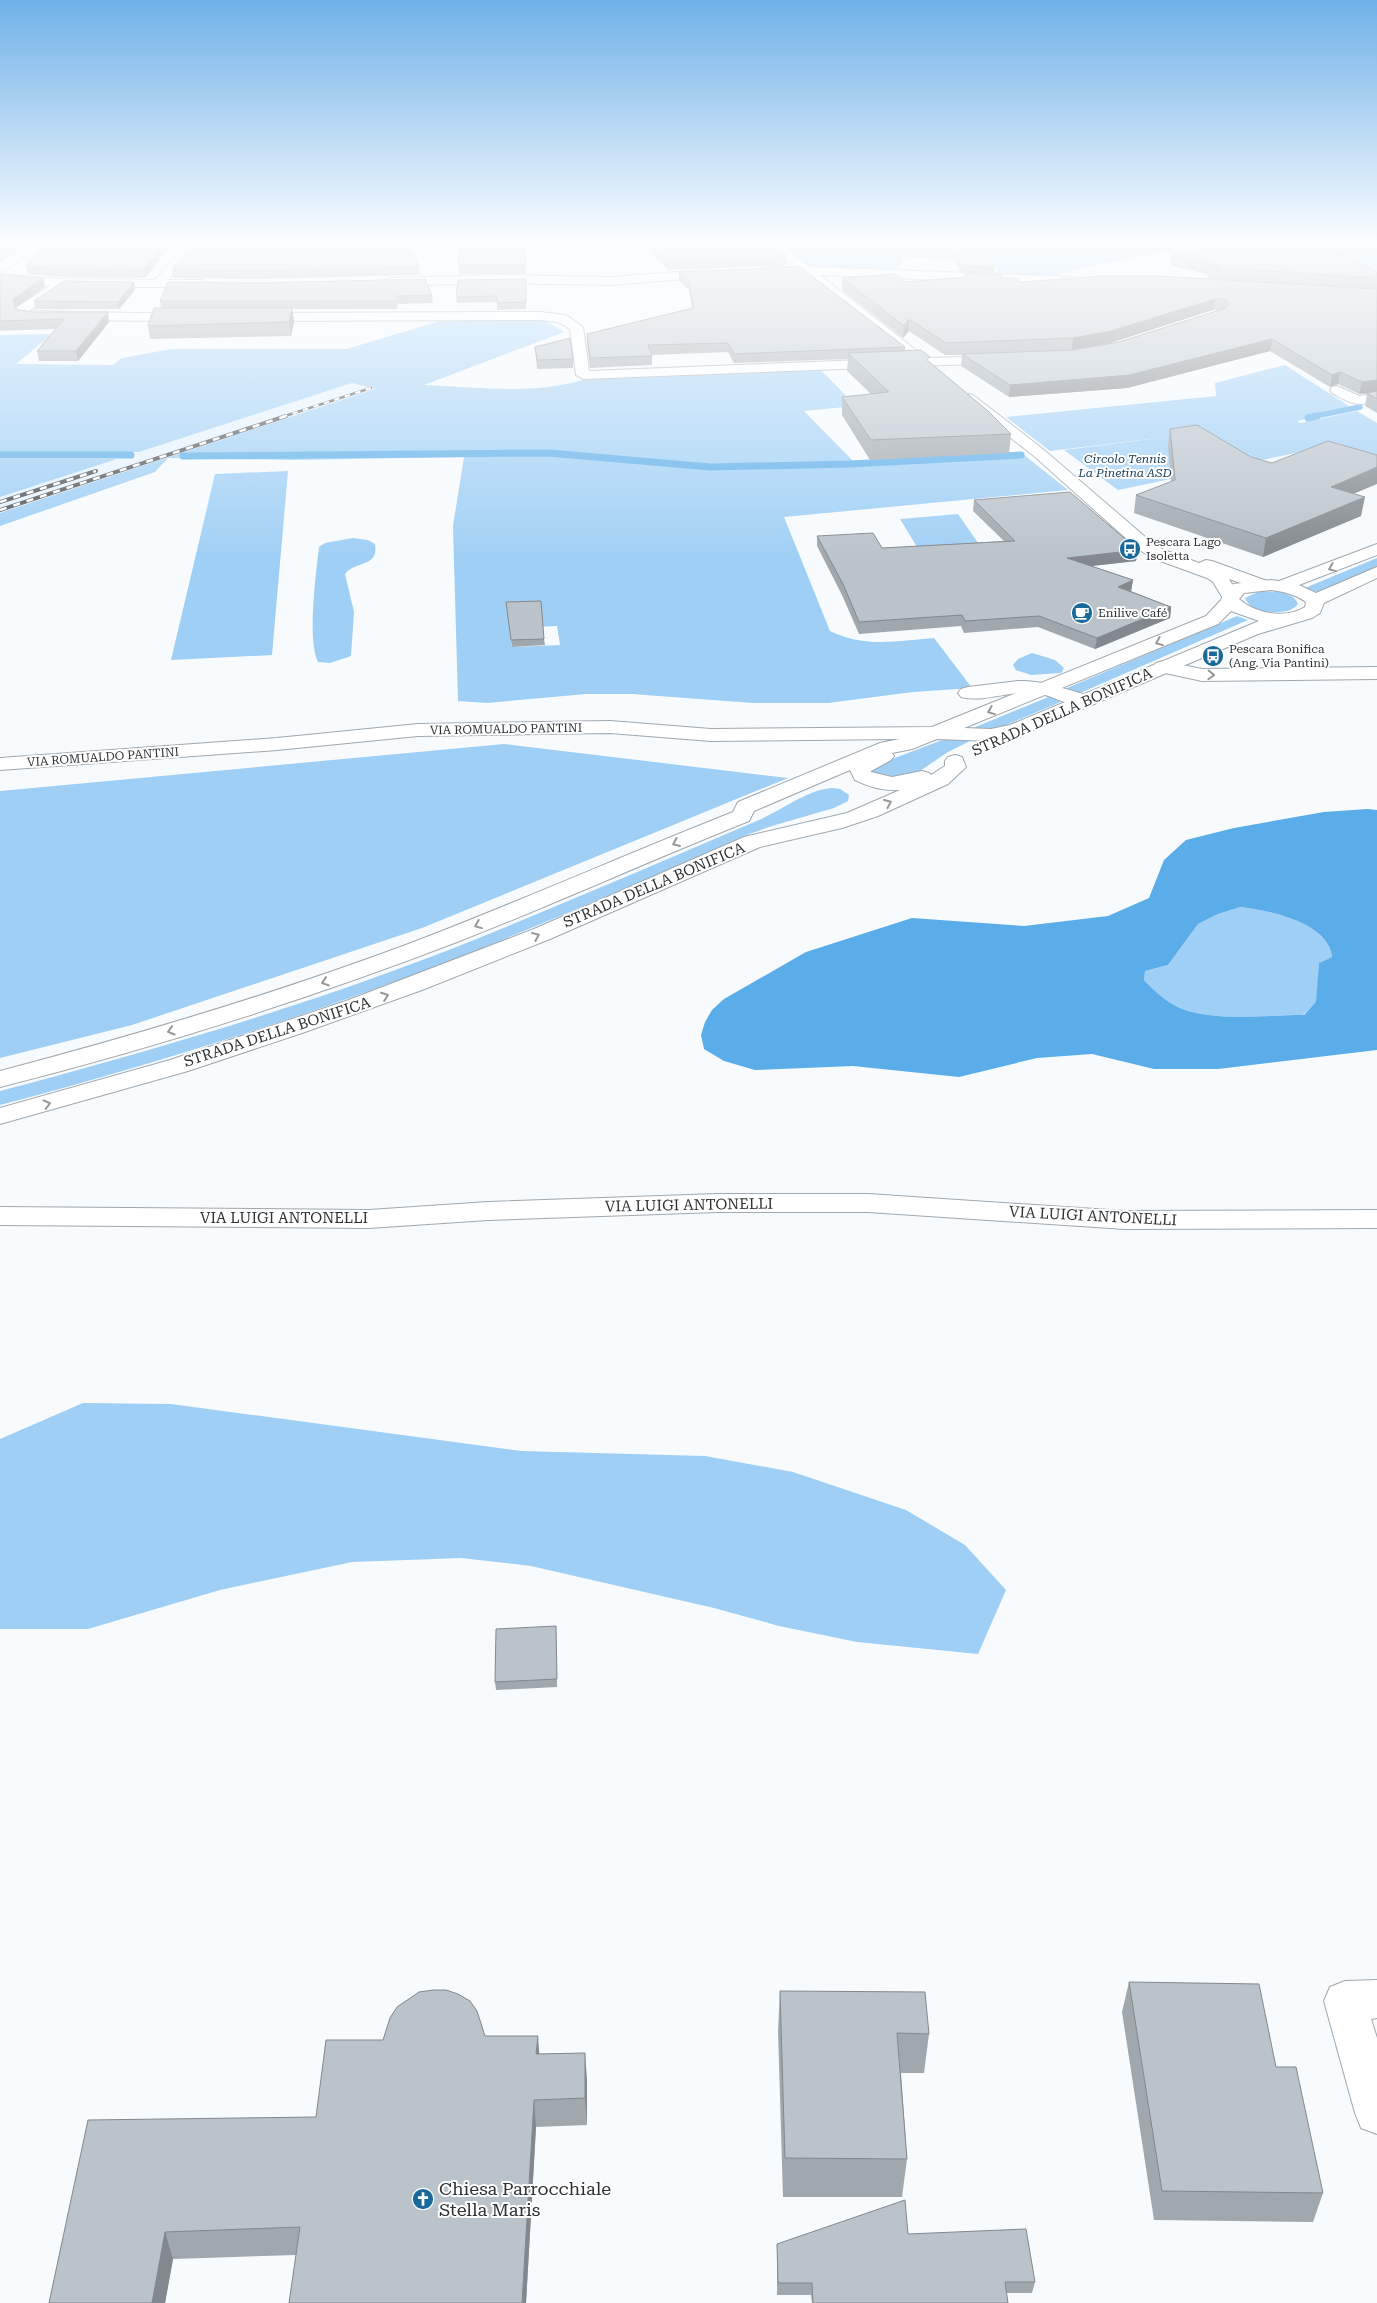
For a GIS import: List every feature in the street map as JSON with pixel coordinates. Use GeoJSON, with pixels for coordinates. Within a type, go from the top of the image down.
{"type":"FeatureCollection","features":[{"type":"Feature","properties":{"kind":"street"},"geometry":{"type":"LineString","coordinates":[[579,347],[583,375],[1010,359]]}},
{"type":"Feature","properties":{"kind":"street"},"geometry":{"type":"LineString","coordinates":[[905,347],[938,373]]}},
{"type":"Feature","properties":{"kind":"street"},"geometry":{"type":"LineString","coordinates":[[959,390],[1039,453],[1144,545],[1158,554],[1213,574],[1220,579],[1230,599],[1246,612],[1266,617],[1287,618]]}},
{"type":"Feature","properties":{"kind":"street"},"geometry":{"type":"LineString","coordinates":[[1337,390],[1357,401],[1377,398]]}},
{"type":"Feature","properties":{"kind":"street"},"geometry":{"type":"LineString","coordinates":[[1144,545],[1261,585]]}},
{"type":"Feature","properties":{"kind":"street"},"geometry":{"type":"LineString","coordinates":[[1281,586],[1295,583],[1377,549]]}},
{"type":"Feature","properties":{"kind":"street"},"geometry":{"type":"LineString","coordinates":[[1230,599],[1239,588],[1261,585],[1281,586],[1306,594],[1315,602],[1334,591],[1377,572]]}},
{"type":"Feature","properties":{"kind":"street","name":"STRADA DELLA BONIFICA"},"geometry":{"type":"LineString","coordinates":[[0,1079],[131,1044],[344,976],[494,918],[741,816],[746,807],[887,747],[905,745],[935,734],[1212,620],[1230,599]]}},
{"type":"Feature","properties":{"kind":"street","name":"STRADA DELLA BONIFICA"},"geometry":{"type":"LineString","coordinates":[[0,1116],[83,1095],[143,1077],[379,998],[473,962],[752,842],[774,836],[799,833],[864,813],[938,781],[956,767],[955,761],[1013,731],[1251,630],[1310,612],[1316,605],[1315,602]]}},
{"type":"Feature","properties":{"kind":"street"},"geometry":{"type":"LineString","coordinates":[[1163,667],[1210,676],[1377,673]]}},
{"type":"Feature","properties":{"kind":"street"},"geometry":{"type":"LineString","coordinates":[[968,693],[1031,687],[1069,700],[1084,700]]}},
{"type":"Feature","properties":{"kind":"street","name":"VIA ROMUALDO PANTINI"},"geometry":{"type":"LineString","coordinates":[[0,764],[277,744],[418,730],[610,727],[711,735],[991,735],[1013,731]]}},
{"type":"Feature","properties":{"kind":"street"},"geometry":{"type":"LineString","coordinates":[[905,745],[866,764],[860,770],[860,773],[874,781],[900,784],[910,782],[955,761]]}},
{"type":"Feature","properties":{"kind":"street"},"geometry":{"type":"LineString","coordinates":[[741,816],[758,812],[822,784],[839,783],[857,793],[859,800],[849,809],[790,827],[774,836]]}},
{"type":"Feature","properties":{"kind":"street","name":"VIA LUIGI ANTONELLI"},"geometry":{"type":"LineString","coordinates":[[0,1216],[259,1220],[369,1218],[488,1211],[718,1202],[868,1203],[1125,1220],[1377,1219]]}},
{"type":"Feature","properties":{"kind":"street"},"geometry":{"type":"LineString","coordinates":[[1377,1999],[1345,2001],[1377,2114]]}},
{"type":"Feature","properties":{"kind":"shaded area"},"geometry":{"type":"Polygon","coordinates":[[[352,383],[375,389],[0,513],[0,497],[352,383]]]}},
{"type":"Feature","properties":{"kind":"shaded area"},"geometry":{"type":"Polygon","coordinates":[[[1377,810],[1377,1050],[1218,1069],[1154,1069],[1092,1054],[1037,1058],[959,1077],[853,1066],[755,1070],[724,1061],[704,1049],[701,1035],[705,1022],[712,1010],[724,999],[806,952],[912,918],[1024,926],[1108,916],[1149,898],[1164,860],[1186,840],[1234,828],[1324,812],[1377,810]],[[1241,907],[1218,914],[1198,924],[1168,965],[1145,971],[1144,980],[1158,994],[1175,1006],[1188,1011],[1231,1017],[1304,1015],[1316,1002],[1319,963],[1332,957],[1328,945],[1320,935],[1296,920],[1241,907]]]}},
{"type":"Feature","properties":{"kind":"green space"},"geometry":{"type":"Polygon","coordinates":[[[0,347],[36,347],[16,364],[112,365],[122,358],[172,349],[523,347],[424,385],[504,389],[564,385],[583,380],[821,370],[856,406],[804,411],[857,465],[1023,454],[1068,490],[784,517],[830,631],[856,640],[881,642],[934,638],[972,688],[913,692],[828,703],[753,703],[632,694],[586,694],[487,703],[458,701],[453,526],[464,457],[295,460],[168,458],[155,472],[0,526],[0,513],[375,389],[352,383],[139,452],[0,452],[0,347]],[[557,626],[509,628],[512,647],[560,645],[557,626]]]}},
{"type":"Feature","properties":{"kind":"green space","name":"Circolo Tennis La Pinetina ASD"},"geometry":{"type":"Polygon","coordinates":[[[1285,365],[1352,408],[1297,421],[1300,423],[1357,411],[1377,423],[1377,474],[1329,446],[1118,490],[1064,450],[1166,437],[1050,451],[1006,417],[1216,396],[1215,383],[1285,365]]]}},
{"type":"Feature","properties":{"kind":"green space"},"geometry":{"type":"Polygon","coordinates":[[[0,459],[117,459],[0,497],[0,459]]]}},
{"type":"Feature","properties":{"kind":"green space"},"geometry":{"type":"Polygon","coordinates":[[[288,471],[272,655],[171,660],[215,474],[288,471]]]}},
{"type":"Feature","properties":{"kind":"green space"},"geometry":{"type":"Polygon","coordinates":[[[958,514],[985,553],[923,557],[900,519],[958,514]]]}},
{"type":"Feature","properties":{"kind":"green space"},"geometry":{"type":"Polygon","coordinates":[[[353,538],[368,540],[375,544],[375,552],[374,557],[366,563],[355,567],[345,574],[354,612],[351,656],[330,663],[318,662],[313,638],[313,623],[314,589],[319,547],[325,543],[353,538]]]}},
{"type":"Feature","properties":{"kind":"green space"},"geometry":{"type":"Polygon","coordinates":[[[1377,558],[1377,567],[1317,592],[1305,588],[1377,558]]]}},
{"type":"Feature","properties":{"kind":"green space"},"geometry":{"type":"Polygon","coordinates":[[[1258,592],[1281,592],[1291,596],[1298,604],[1287,611],[1279,612],[1254,608],[1245,598],[1258,592]]]}},
{"type":"Feature","properties":{"kind":"green space"},"geometry":{"type":"Polygon","coordinates":[[[1237,616],[1248,620],[1073,696],[1060,691],[1237,616]]]}},
{"type":"Feature","properties":{"kind":"green space"},"geometry":{"type":"Polygon","coordinates":[[[1032,653],[1055,660],[1064,668],[1061,673],[1031,675],[1016,670],[1013,665],[1018,659],[1032,653]]]}},
{"type":"Feature","properties":{"kind":"green space"},"geometry":{"type":"Polygon","coordinates":[[[1051,696],[1063,701],[994,730],[968,730],[1051,696]]]}},
{"type":"Feature","properties":{"kind":"green space"},"geometry":{"type":"Polygon","coordinates":[[[945,739],[972,740],[948,752],[914,775],[896,779],[873,775],[871,771],[875,766],[884,762],[945,739]]]}},
{"type":"Feature","properties":{"kind":"green space"},"geometry":{"type":"Polygon","coordinates":[[[504,744],[788,778],[422,928],[132,1025],[0,1058],[0,791],[504,744]]]}},
{"type":"Feature","properties":{"kind":"green space"},"geometry":{"type":"Polygon","coordinates":[[[832,788],[840,789],[849,795],[848,801],[834,808],[744,836],[511,937],[432,968],[218,1042],[0,1105],[0,1091],[130,1055],[259,1016],[387,973],[450,949],[759,820],[814,792],[832,788]]]}},
{"type":"Feature","properties":{"kind":"green space"},"geometry":{"type":"Polygon","coordinates":[[[1241,907],[1267,911],[1296,920],[1309,926],[1328,945],[1332,957],[1319,963],[1317,1002],[1303,1015],[1231,1017],[1188,1011],[1175,1006],[1158,994],[1144,980],[1145,971],[1168,965],[1198,924],[1218,914],[1241,907]]]}},
{"type":"Feature","properties":{"kind":"green space"},"geometry":{"type":"Polygon","coordinates":[[[83,1403],[171,1404],[522,1451],[705,1456],[793,1472],[906,1510],[965,1545],[1006,1590],[978,1654],[857,1642],[779,1626],[714,1608],[531,1566],[461,1558],[352,1562],[220,1590],[88,1629],[0,1629],[0,1439],[83,1403]]]}},
{"type":"Feature","properties":{"kind":"building"},"geometry":{"type":"Polygon","coordinates":[[[40,347],[79,347],[76,351],[37,351],[40,347]]]}},
{"type":"Feature","properties":{"kind":"building"},"geometry":{"type":"Polygon","coordinates":[[[535,347],[571,347],[573,359],[537,360],[535,347]]]}},
{"type":"Feature","properties":{"kind":"building"},"geometry":{"type":"Polygon","coordinates":[[[589,347],[649,347],[652,356],[590,358],[589,347]]]}},
{"type":"Feature","properties":{"kind":"building"},"geometry":{"type":"Polygon","coordinates":[[[730,347],[893,347],[734,354],[730,347]]]}},
{"type":"Feature","properties":{"kind":"building"},"geometry":{"type":"Polygon","coordinates":[[[1088,347],[1238,347],[1129,375],[1010,385],[962,354],[1073,350],[1088,347]]]}},
{"type":"Feature","properties":{"kind":"building"},"geometry":{"type":"Polygon","coordinates":[[[1286,347],[1377,347],[1377,380],[1362,382],[1340,372],[1332,375],[1286,347]]]}},
{"type":"Feature","properties":{"kind":"building"},"geometry":{"type":"Polygon","coordinates":[[[921,350],[930,357],[927,360],[988,411],[1011,434],[871,440],[842,397],[889,392],[848,353],[921,350]]]}},
{"type":"Feature","properties":{"kind":"building"},"geometry":{"type":"Polygon","coordinates":[[[1377,391],[1377,399],[1367,393],[1377,391]]]}},
{"type":"Feature","properties":{"kind":"building"},"geometry":{"type":"Polygon","coordinates":[[[1197,425],[1251,457],[1272,463],[1328,441],[1377,455],[1377,467],[1331,487],[1365,497],[1266,538],[1136,495],[1175,480],[1170,429],[1197,425]]]}},
{"type":"Feature","properties":{"kind":"building"},"geometry":{"type":"Polygon","coordinates":[[[1070,492],[1138,550],[1067,558],[1133,580],[1118,587],[1171,607],[1097,638],[1039,616],[965,621],[962,615],[859,622],[843,584],[817,536],[873,533],[882,548],[1015,541],[974,500],[1070,492]]]}},
{"type":"Feature","properties":{"kind":"building"},"geometry":{"type":"Polygon","coordinates":[[[541,601],[544,639],[511,640],[506,602],[541,601]]]}},
{"type":"Feature","properties":{"kind":"building"},"geometry":{"type":"Polygon","coordinates":[[[556,1626],[557,1679],[495,1682],[496,1629],[556,1626]]]}},
{"type":"Feature","properties":{"kind":"building"},"geometry":{"type":"Polygon","coordinates":[[[1129,1982],[1259,1984],[1276,2067],[1296,2067],[1323,2193],[1162,2191],[1129,1982]]]}},
{"type":"Feature","properties":{"kind":"building"},"geometry":{"type":"Polygon","coordinates":[[[446,1990],[470,2001],[477,2011],[485,2036],[538,2036],[536,2054],[585,2053],[585,2098],[534,2100],[522,2303],[289,2303],[300,2227],[165,2232],[152,2303],[49,2303],[88,2120],[316,2117],[326,2040],[383,2040],[390,2018],[397,2007],[419,1992],[446,1990]]]}},
{"type":"Feature","properties":{"kind":"building"},"geometry":{"type":"Polygon","coordinates":[[[780,1991],[925,1992],[929,2034],[897,2033],[907,2159],[785,2158],[780,1991]]]}},
{"type":"Feature","properties":{"kind":"building"},"geometry":{"type":"Polygon","coordinates":[[[905,2200],[908,2234],[1026,2229],[1035,2282],[1005,2282],[1008,2303],[813,2303],[812,2283],[778,2283],[777,2244],[905,2200]]]}},
{"type":"Feature","properties":{"kind":"waterway"},"geometry":{"type":"LineString","coordinates":[[1311,417],[1360,407]]}},
{"type":"Feature","properties":{"kind":"waterway"},"geometry":{"type":"LineString","coordinates":[[1308,418],[1317,416]]}},
{"type":"Feature","properties":{"kind":"waterway"},"geometry":{"type":"LineString","coordinates":[[183,456],[549,453],[710,467],[850,464],[1021,455]]}},
{"type":"Feature","properties":{"kind":"waterway"},"geometry":{"type":"LineString","coordinates":[[0,455],[131,455]]}},
{"type":"Feature","properties":{"kind":"railway"},"geometry":{"type":"LineString","coordinates":[[282,417],[371,388]]}},
{"type":"Feature","properties":{"kind":"railway"},"geometry":{"type":"LineString","coordinates":[[0,510],[286,416]]}},
{"type":"Feature","properties":{"kind":"railway"},"geometry":{"type":"LineString","coordinates":[[0,502],[96,471]]}},
{"type":"Feature","properties":{"kind":"place","name":"Pescara Lago Isoletta"},"geometry":{"type":"Point","coordinates":[1130,549]}},
{"type":"Feature","properties":{"kind":"place","name":"Enilive Café"},"geometry":{"type":"Point","coordinates":[1082,613]}},
{"type":"Feature","properties":{"kind":"place","name":"Pescara Bonifica (Ang. Via Pantini)"},"geometry":{"type":"Point","coordinates":[1213,656]}},
{"type":"Feature","properties":{"kind":"place","name":"Chiesa Parrocchiale Stella Maris"},"geometry":{"type":"Point","coordinates":[423,2199]}}]}
